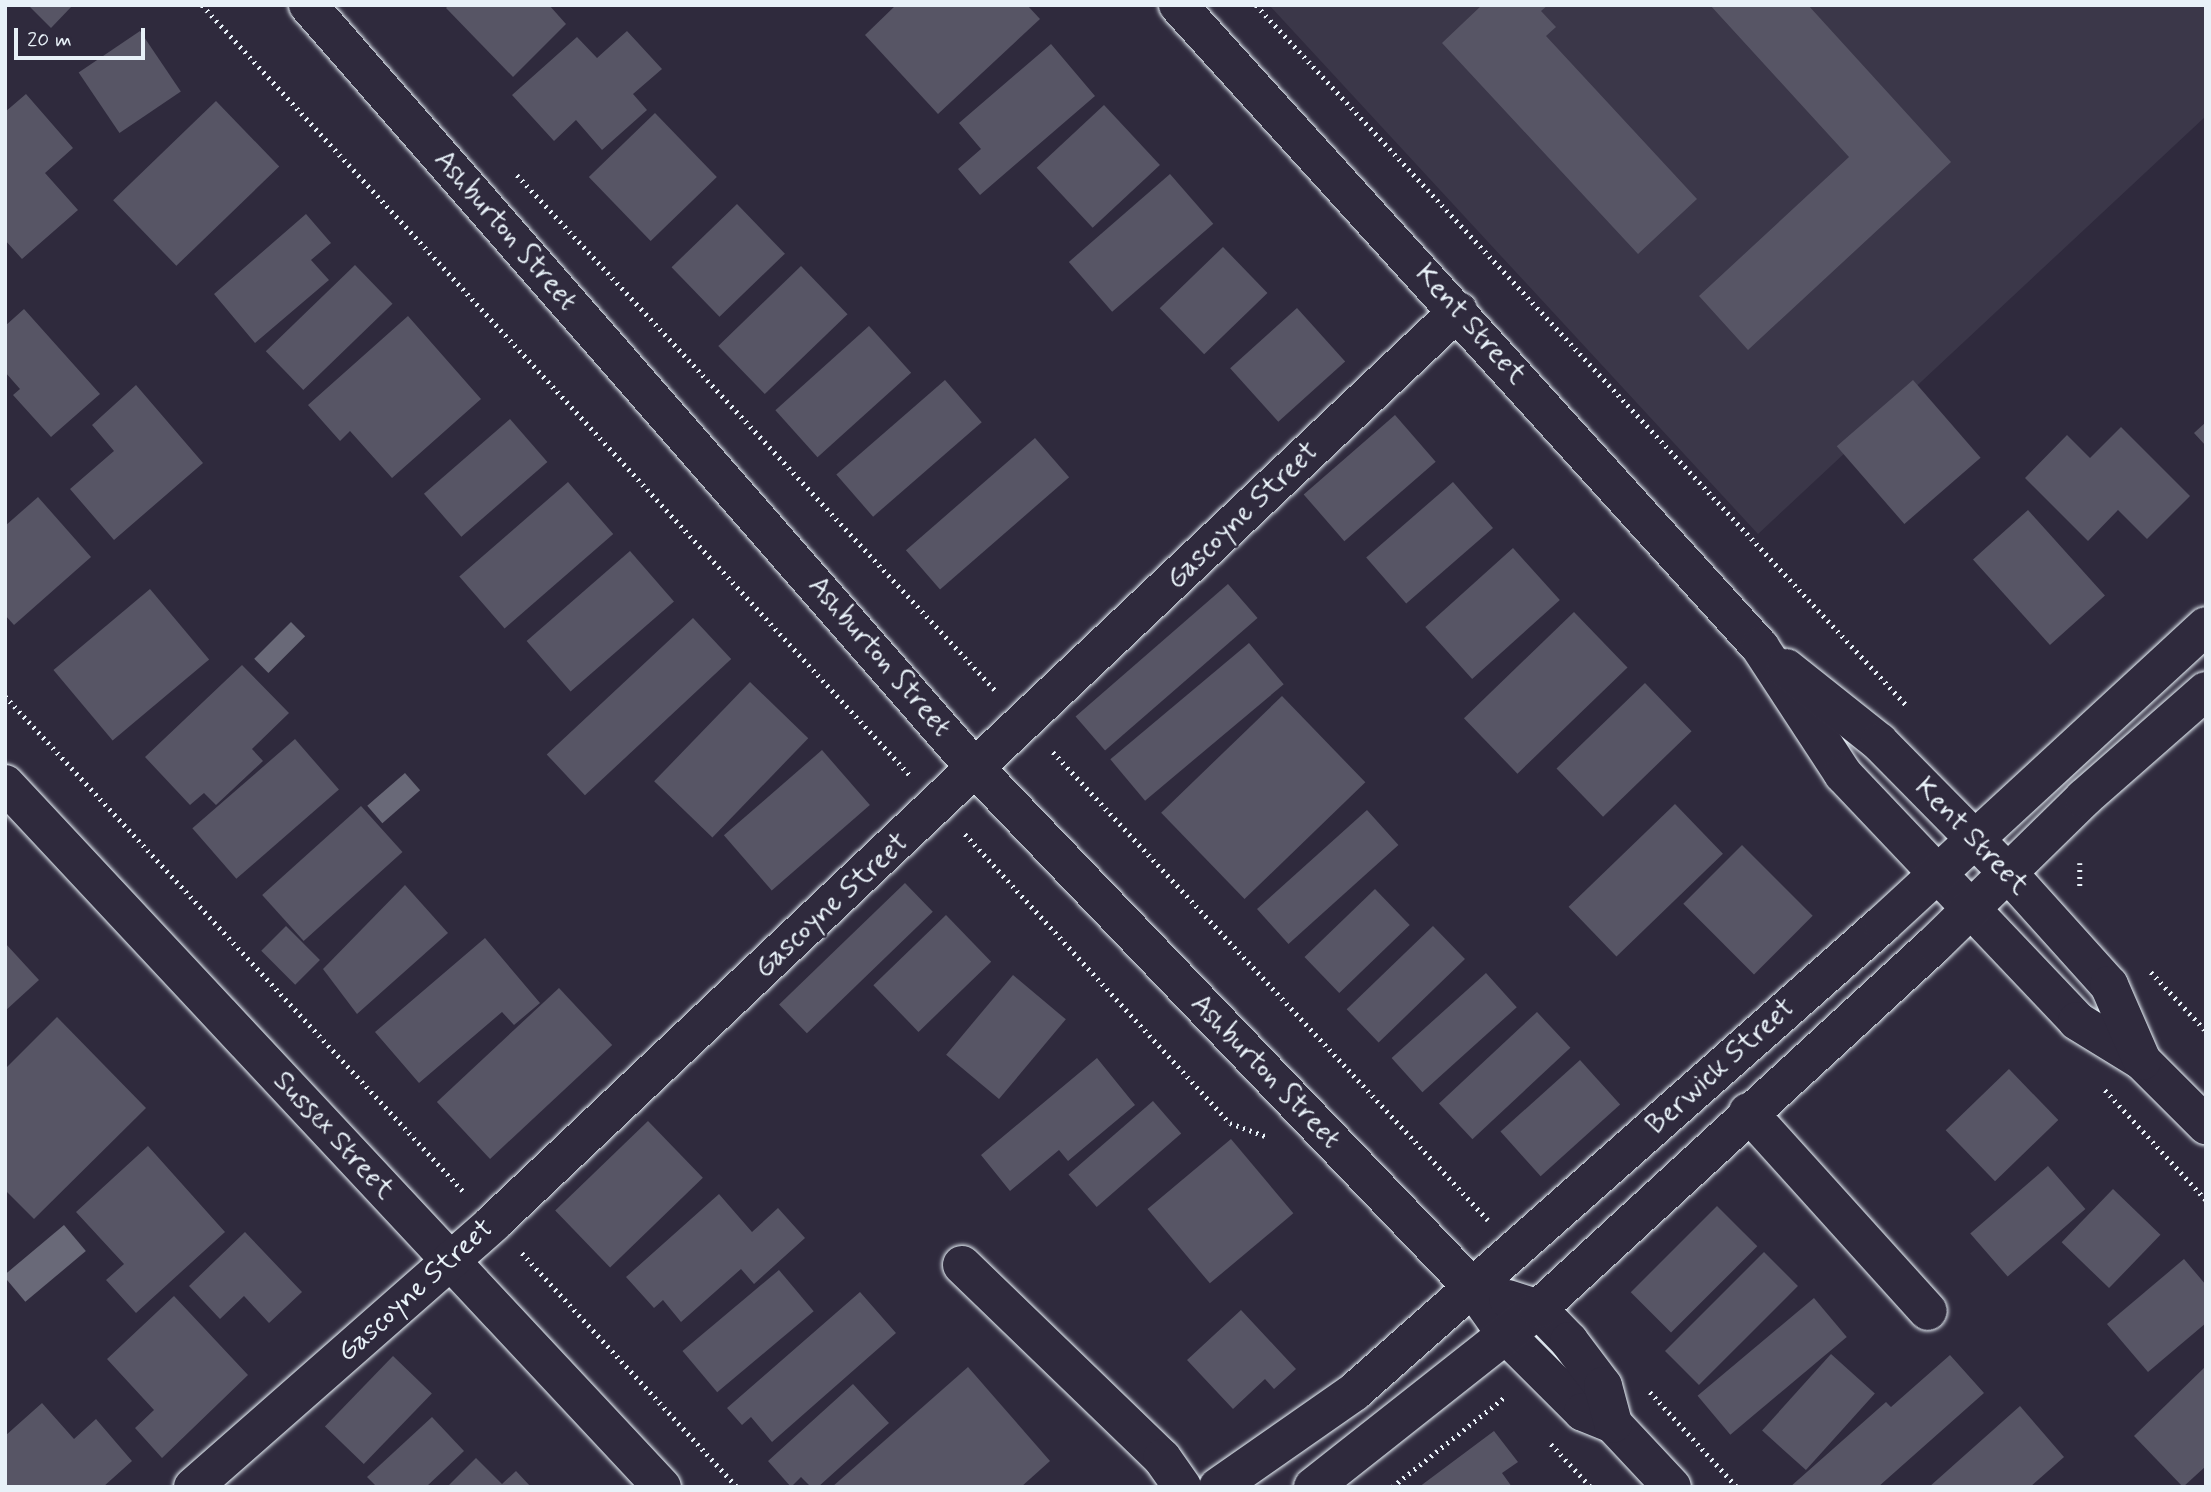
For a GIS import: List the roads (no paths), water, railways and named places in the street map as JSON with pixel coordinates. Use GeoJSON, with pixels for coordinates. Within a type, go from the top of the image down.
{"type":"FeatureCollection","features":[{"type":"Feature","properties":{"kind":"street","name":"Ashburton Street"},"geometry":{"type":"LineString","coordinates":[[308,5],[976,769],[1473,1288],[1507,1336],[1583,1412],[1613,1424],[1672,1487]]}},
{"type":"Feature","properties":{"kind":"street","name":"Kent Street"},"geometry":{"type":"LineString","coordinates":[[1178,5],[1760,648],[1843,774],[2077,1021],[2142,1062],[2206,1125]]}},
{"type":"Feature","properties":{"kind":"street","name":"Gascoyne Street"},"geometry":{"type":"LineString","coordinates":[[193,1487],[450,1261],[939,806],[1458,312]]}},
{"type":"Feature","properties":{"kind":"street","name":"Berwick Street"},"geometry":{"type":"LineString","coordinates":[[1219,1487],[1354,1392],[1938,873],[2206,626]]}},
{"type":"Feature","properties":{"kind":"street","name":"Kent Street"},"geometry":{"type":"LineString","coordinates":[[1760,648],[1880,742],[2008,873],[2109,985],[2142,1062]]}},
{"type":"Feature","properties":{"kind":"street","name":"Berwick Street"},"geometry":{"type":"LineString","coordinates":[[1313,1487],[1538,1309],[2206,691]]}},
{"type":"Feature","properties":{"kind":"street","name":"Sussex Street"},"geometry":{"type":"LineString","coordinates":[[5,784],[662,1487]]}},
{"type":"Feature","properties":{"kind":"street"},"geometry":{"type":"LineString","coordinates":[[1748,1112],[1928,1311]]}},
{"type":"Feature","properties":{"kind":"street"},"geometry":{"type":"LineString","coordinates":[[962,1265],[1162,1458],[1182,1487]]}},
{"type":"Feature","properties":{"kind":"street","name":"Ashburton Street"},"geometry":{"type":"LineString","coordinates":[[1473,1288],[1538,1309],[1603,1386],[1613,1424]]}},
{"type":"Feature","properties":{"kind":"water"},"geometry":{"type":"Polygon","coordinates":[[[291,622],[305,636],[268,673],[254,659],[291,622]]]}},
{"type":"Feature","properties":{"kind":"water"},"geometry":{"type":"Polygon","coordinates":[[[405,773],[420,790],[382,823],[367,806],[405,773]]]}},
{"type":"Feature","properties":{"kind":"water"},"geometry":{"type":"Polygon","coordinates":[[[64,1225],[86,1251],[25,1302],[5,1275],[64,1225]]]}}]}
